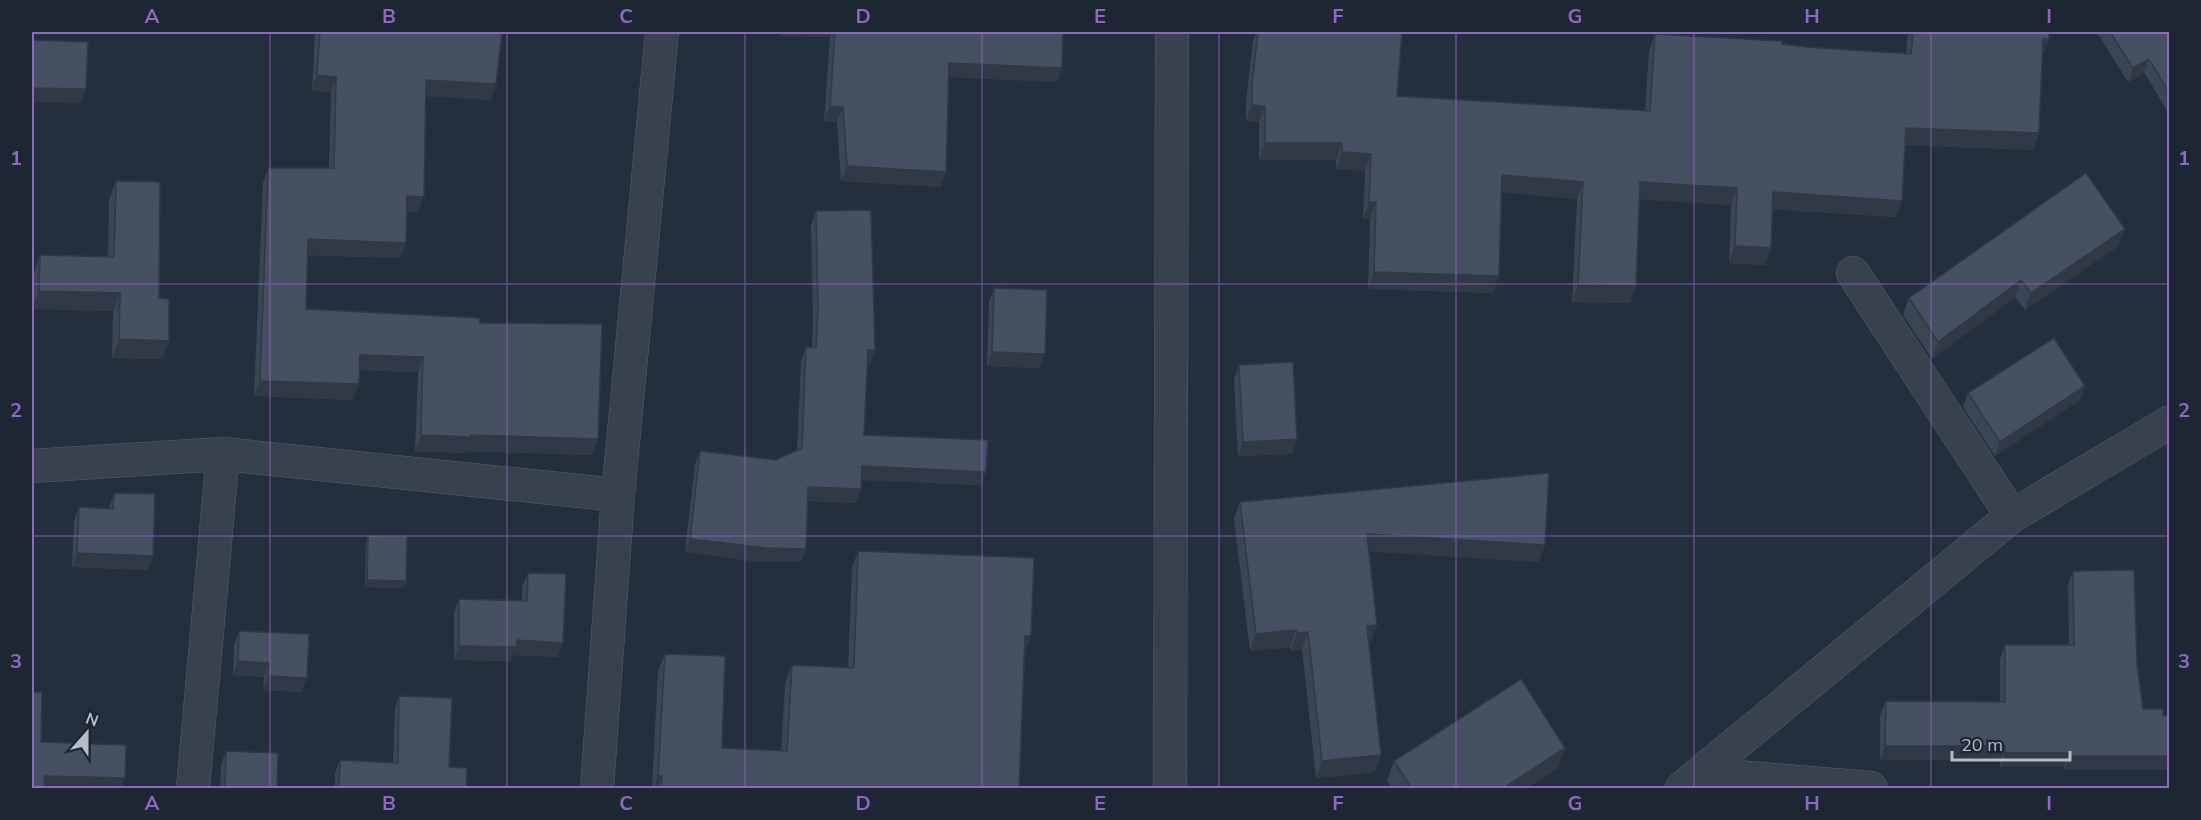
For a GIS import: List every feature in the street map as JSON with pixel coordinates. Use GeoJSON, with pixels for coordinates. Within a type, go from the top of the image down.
{"type":"FeatureCollection","features":[{"type":"Feature","properties":{"kind":"street"},"geometry":{"type":"LineString","coordinates":[[597,789],[618,495],[662,32]]}},
{"type":"Feature","properties":{"kind":"street"},"geometry":{"type":"LineString","coordinates":[[1170,789],[1172,32]]}},
{"type":"Feature","properties":{"kind":"street"},"geometry":{"type":"LineString","coordinates":[[1853,273],[2012,516]]}},
{"type":"Feature","properties":{"kind":"street"},"geometry":{"type":"LineString","coordinates":[[1691,781],[2012,516],[2169,422]]}},
{"type":"Feature","properties":{"kind":"street"},"geometry":{"type":"LineString","coordinates":[[32,466],[223,454],[618,495]]}},
{"type":"Feature","properties":{"kind":"street"},"geometry":{"type":"LineString","coordinates":[[193,789],[223,454]]}},
{"type":"Feature","properties":{"kind":"street"},"geometry":{"type":"LineString","coordinates":[[1691,781],[1871,789]]}},
{"type":"Feature","properties":{"kind":"building"},"geometry":{"type":"Polygon","coordinates":[[[320,32],[502,32],[496,84],[426,80],[424,197],[407,196],[406,243],[308,239],[306,309],[480,318],[480,323],[602,324],[598,439],[421,435],[423,357],[360,355],[359,384],[260,381],[268,168],[334,168],[336,77],[317,75],[320,32]]]}},
{"type":"Feature","properties":{"kind":"building"},"geometry":{"type":"Polygon","coordinates":[[[835,32],[1063,32],[1062,68],[949,63],[946,172],[847,166],[843,107],[830,106],[835,32]]]}},
{"type":"Feature","properties":{"kind":"building"},"geometry":{"type":"Polygon","coordinates":[[[1258,32],[1402,32],[1397,96],[1650,111],[1655,34],[1782,41],[1782,44],[1806,47],[1911,54],[1913,32],[2049,32],[2049,39],[2043,39],[2039,133],[1906,128],[1902,201],[1773,192],[1771,248],[1735,246],[1737,188],[1640,182],[1636,286],[1578,285],[1583,182],[1502,175],[1499,276],[1374,272],[1376,202],[1369,202],[1371,154],[1342,152],[1342,143],[1265,143],[1265,106],[1252,105],[1258,32]]]}},
{"type":"Feature","properties":{"kind":"building"},"geometry":{"type":"Polygon","coordinates":[[[2110,32],[2169,32],[2169,93],[2149,59],[2133,68],[2110,32]]]}},
{"type":"Feature","properties":{"kind":"building"},"geometry":{"type":"Polygon","coordinates":[[[32,40],[88,42],[86,89],[32,88],[32,40]]]}},
{"type":"Feature","properties":{"kind":"building"},"geometry":{"type":"Polygon","coordinates":[[[2086,173],[2125,229],[2031,293],[2021,280],[1938,342],[1909,298],[2086,173]]]}},
{"type":"Feature","properties":{"kind":"building"},"geometry":{"type":"Polygon","coordinates":[[[116,181],[160,182],[159,298],[169,299],[169,341],[119,339],[120,293],[39,291],[40,255],[114,257],[116,181]]]}},
{"type":"Feature","properties":{"kind":"building"},"geometry":{"type":"Polygon","coordinates":[[[871,210],[875,350],[868,350],[864,435],[988,440],[986,472],[862,466],[861,489],[808,487],[806,549],[765,548],[690,539],[700,451],[776,460],[802,448],[806,347],[816,348],[818,307],[816,211],[871,210]]]}},
{"type":"Feature","properties":{"kind":"building"},"geometry":{"type":"Polygon","coordinates":[[[994,288],[1047,290],[1045,354],[992,352],[994,288]]]}},
{"type":"Feature","properties":{"kind":"building"},"geometry":{"type":"Polygon","coordinates":[[[2054,338],[2085,386],[2000,442],[1968,393],[2054,338]]]}},
{"type":"Feature","properties":{"kind":"building"},"geometry":{"type":"Polygon","coordinates":[[[1293,362],[1297,439],[1243,442],[1239,365],[1293,362]]]}},
{"type":"Feature","properties":{"kind":"building"},"geometry":{"type":"Polygon","coordinates":[[[1549,473],[1545,545],[1367,534],[1377,625],[1367,626],[1381,755],[1322,761],[1308,632],[1297,633],[1296,630],[1256,634],[1240,502],[1549,473]]]}},
{"type":"Feature","properties":{"kind":"building"},"geometry":{"type":"Polygon","coordinates":[[[114,493],[155,494],[153,556],[77,553],[79,507],[113,509],[114,493]]]}},
{"type":"Feature","properties":{"kind":"building"},"geometry":{"type":"Polygon","coordinates":[[[368,535],[407,536],[406,581],[367,580],[368,535]]]}},
{"type":"Feature","properties":{"kind":"building"},"geometry":{"type":"Polygon","coordinates":[[[858,551],[1034,558],[1031,636],[1025,636],[1019,789],[661,789],[662,776],[658,776],[665,654],[725,656],[722,748],[787,751],[792,665],[854,668],[858,551]]]}},
{"type":"Feature","properties":{"kind":"building"},"geometry":{"type":"Polygon","coordinates":[[[2134,570],[2137,664],[2143,709],[2163,709],[2163,715],[2169,716],[2169,756],[2069,756],[2069,753],[2005,753],[2005,746],[1885,746],[1886,701],[2005,702],[2005,645],[2074,645],[2073,571],[2134,570]]]}},
{"type":"Feature","properties":{"kind":"building"},"geometry":{"type":"Polygon","coordinates":[[[528,573],[566,574],[563,643],[517,640],[517,647],[459,646],[459,599],[527,601],[528,573]]]}},
{"type":"Feature","properties":{"kind":"building"},"geometry":{"type":"Polygon","coordinates":[[[239,631],[309,634],[307,678],[268,676],[269,663],[238,661],[239,631]]]}},
{"type":"Feature","properties":{"kind":"building"},"geometry":{"type":"Polygon","coordinates":[[[1521,679],[1565,748],[1502,789],[1412,789],[1394,761],[1521,679]]]}},
{"type":"Feature","properties":{"kind":"building"},"geometry":{"type":"Polygon","coordinates":[[[32,692],[42,692],[41,742],[126,745],[125,778],[44,776],[45,789],[32,789],[32,692]]]}},
{"type":"Feature","properties":{"kind":"building"},"geometry":{"type":"Polygon","coordinates":[[[399,696],[452,698],[449,767],[467,768],[466,789],[339,789],[340,760],[398,763],[399,696]]]}},
{"type":"Feature","properties":{"kind":"building"},"geometry":{"type":"Polygon","coordinates":[[[226,751],[278,753],[277,789],[225,789],[226,751]]]}}]}
